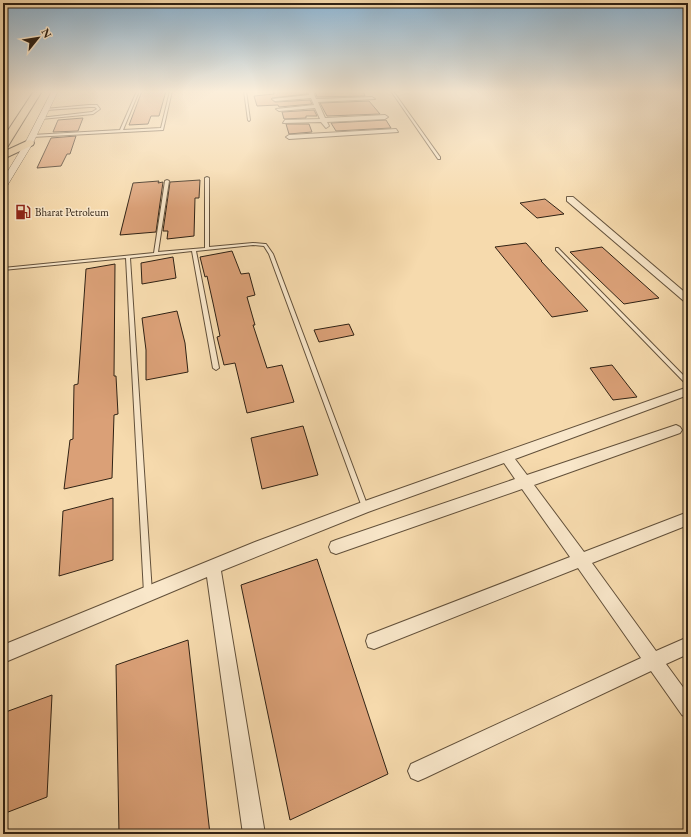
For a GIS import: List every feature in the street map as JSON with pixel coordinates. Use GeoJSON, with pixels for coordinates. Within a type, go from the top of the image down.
{"type":"FeatureCollection","features":[{"type":"Feature","properties":{"kind":"highway"},"geometry":{"type":"LineString","coordinates":[[3,146],[13,130]]}},
{"type":"Feature","properties":{"kind":"highway"},"geometry":{"type":"LineString","coordinates":[[3,156],[30,139]]}},
{"type":"Feature","properties":{"kind":"street"},"geometry":{"type":"LineString","coordinates":[[3,186],[35,130]]}},
{"type":"Feature","properties":{"kind":"street"},"geometry":{"type":"LineString","coordinates":[[328,130],[330,135]]}},
{"type":"Feature","properties":{"kind":"street"},"geometry":{"type":"LineString","coordinates":[[289,137],[396,131]]}},
{"type":"Feature","properties":{"kind":"street"},"geometry":{"type":"LineString","coordinates":[[570,199],[688,300]]}},
{"type":"Feature","properties":{"kind":"street"},"geometry":{"type":"LineString","coordinates":[[3,654],[148,595],[255,548],[688,391]]}},
{"type":"Feature","properties":{"kind":"street"},"geometry":{"type":"LineString","coordinates":[[336,547],[524,481],[676,430]]}},
{"type":"Feature","properties":{"kind":"street"},"geometry":{"type":"LineString","coordinates":[[506,456],[688,709]]}},
{"type":"Feature","properties":{"kind":"street"},"geometry":{"type":"LineString","coordinates":[[374,641],[688,518]]}},
{"type":"Feature","properties":{"kind":"street"},"geometry":{"type":"LineString","coordinates":[[213,567],[254,834]]}},
{"type":"Feature","properties":{"kind":"street"},"geometry":{"type":"LineString","coordinates":[[418,770],[688,645]]}},
{"type":"Feature","properties":{"kind":"lane"},"geometry":{"type":"LineString","coordinates":[[30,139],[140,130]]}},
{"type":"Feature","properties":{"kind":"lane"},"geometry":{"type":"LineString","coordinates":[[419,130],[439,158]]}},
{"type":"Feature","properties":{"kind":"lane"},"geometry":{"type":"LineString","coordinates":[[207,178],[207,248]]}},
{"type":"Feature","properties":{"kind":"lane"},"geometry":{"type":"LineString","coordinates":[[156,254],[167,181]]}},
{"type":"Feature","properties":{"kind":"lane"},"geometry":{"type":"LineString","coordinates":[[3,269],[260,244],[268,249],[365,507]]}},
{"type":"Feature","properties":{"kind":"lane"},"geometry":{"type":"LineString","coordinates":[[557,249],[688,383]]}},
{"type":"Feature","properties":{"kind":"lane"},"geometry":{"type":"LineString","coordinates":[[194,250],[216,368]]}},
{"type":"Feature","properties":{"kind":"lane"},"geometry":{"type":"LineString","coordinates":[[128,257],[148,595]]}},
{"type":"Feature","properties":{"kind":"building"},"geometry":{"type":"Polygon","coordinates":[[[54,130],[78,130],[78,131],[53,132],[54,130]]]}},
{"type":"Feature","properties":{"kind":"building"},"geometry":{"type":"Polygon","coordinates":[[[288,130],[311,130],[312,132],[289,134],[288,130]]]}},
{"type":"Feature","properties":{"kind":"building"},"geometry":{"type":"Polygon","coordinates":[[[76,136],[70,154],[67,154],[61,166],[37,168],[51,138],[76,136]]]}},
{"type":"Feature","properties":{"kind":"building"},"geometry":{"type":"Polygon","coordinates":[[[200,180],[199,198],[195,198],[194,236],[167,239],[168,231],[163,231],[170,182],[200,180]]]}},
{"type":"Feature","properties":{"kind":"building"},"geometry":{"type":"Polygon","coordinates":[[[159,181],[158,183],[163,182],[156,232],[120,235],[133,183],[159,181]]]}},
{"type":"Feature","properties":{"kind":"building"},"geometry":{"type":"Polygon","coordinates":[[[545,199],[564,214],[537,218],[520,203],[545,199]]]}},
{"type":"Feature","properties":{"kind":"building"},"geometry":{"type":"Polygon","coordinates":[[[526,243],[588,311],[552,317],[495,247],[526,243]]]}},
{"type":"Feature","properties":{"kind":"building"},"geometry":{"type":"Polygon","coordinates":[[[602,247],[659,298],[624,304],[570,252],[602,247]]]}},
{"type":"Feature","properties":{"kind":"building"},"geometry":{"type":"Polygon","coordinates":[[[232,251],[241,274],[249,273],[255,295],[247,297],[255,325],[253,325],[267,368],[282,365],[294,402],[247,413],[235,363],[224,365],[217,337],[220,336],[207,276],[205,277],[200,257],[232,251]]]}},
{"type":"Feature","properties":{"kind":"building"},"geometry":{"type":"Polygon","coordinates":[[[173,257],[176,278],[142,284],[141,263],[173,257]]]}},
{"type":"Feature","properties":{"kind":"building"},"geometry":{"type":"Polygon","coordinates":[[[115,264],[114,376],[116,376],[118,414],[114,415],[112,478],[64,489],[70,440],[73,439],[74,385],[78,384],[86,269],[115,264]]]}},
{"type":"Feature","properties":{"kind":"building"},"geometry":{"type":"Polygon","coordinates":[[[177,311],[185,343],[188,372],[146,380],[146,350],[142,318],[177,311]]]}},
{"type":"Feature","properties":{"kind":"building"},"geometry":{"type":"Polygon","coordinates":[[[349,324],[354,335],[319,342],[314,330],[349,324]]]}},
{"type":"Feature","properties":{"kind":"building"},"geometry":{"type":"Polygon","coordinates":[[[612,365],[637,397],[613,400],[590,368],[612,365]]]}},
{"type":"Feature","properties":{"kind":"building"},"geometry":{"type":"Polygon","coordinates":[[[303,426],[318,475],[262,489],[251,438],[303,426]]]}},
{"type":"Feature","properties":{"kind":"building"},"geometry":{"type":"Polygon","coordinates":[[[113,498],[113,560],[59,576],[63,511],[113,498]]]}},
{"type":"Feature","properties":{"kind":"building"},"geometry":{"type":"Polygon","coordinates":[[[317,559],[388,774],[290,820],[241,585],[317,559]]]}},
{"type":"Feature","properties":{"kind":"building"},"geometry":{"type":"Polygon","coordinates":[[[188,640],[210,834],[119,834],[116,665],[188,640]]]}},
{"type":"Feature","properties":{"kind":"building"},"geometry":{"type":"Polygon","coordinates":[[[52,695],[47,797],[3,814],[3,713],[52,695]]]}},
{"type":"Feature","properties":{"kind":"place","name":"Bharat Petroleum"},"geometry":{"type":"Point","coordinates":[23,212]}}]}
